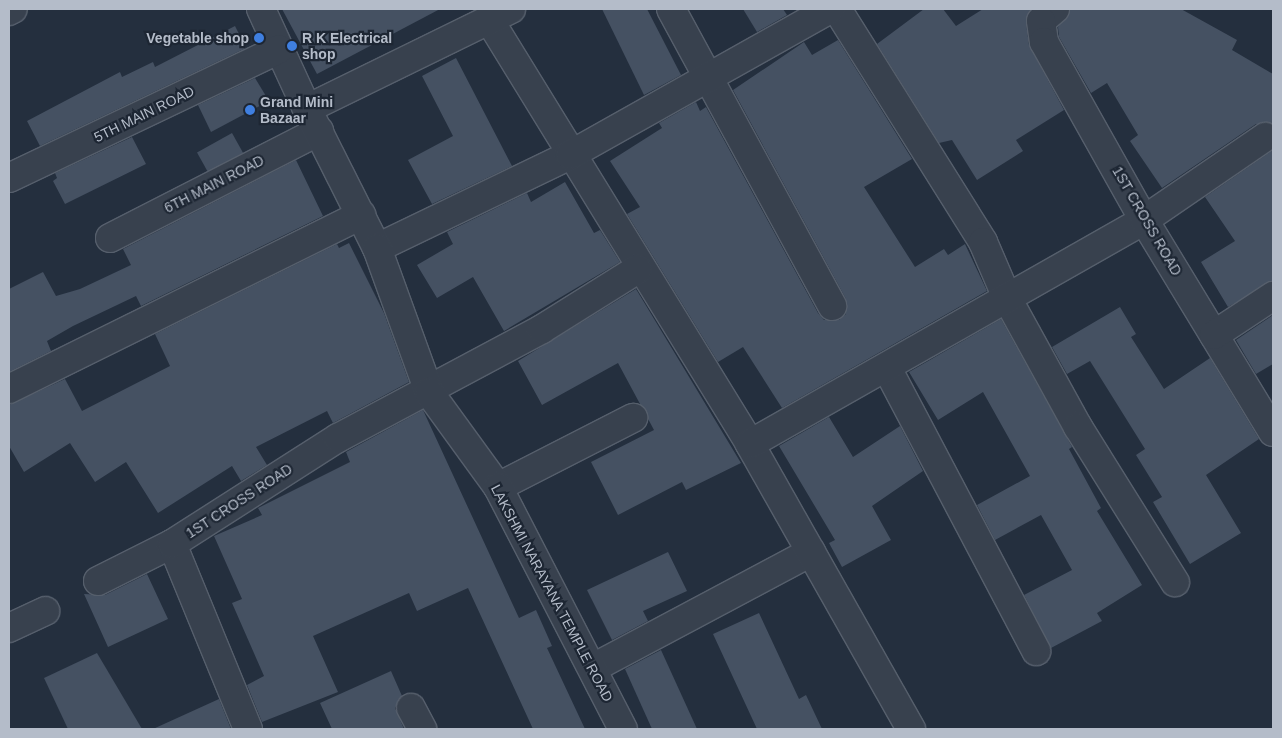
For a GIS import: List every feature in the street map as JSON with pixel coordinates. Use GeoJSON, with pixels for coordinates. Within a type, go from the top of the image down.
{"type":"FeatureCollection","features":[{"type":"Feature","properties":{"kind":"street"},"geometry":{"type":"LineString","coordinates":[[9,11],[13,9]]}},
{"type":"Feature","properties":{"kind":"street","name":"LAKSHMI NARAYANA TEMPLE ROAD"},"geometry":{"type":"LineString","coordinates":[[261,9],[313,120],[377,248],[429,392],[498,487],[623,729]]}},
{"type":"Feature","properties":{"kind":"street"},"geometry":{"type":"LineString","coordinates":[[671,9],[710,77],[832,306]]}},
{"type":"Feature","properties":{"kind":"street"},"geometry":{"type":"LineString","coordinates":[[377,248],[570,155],[830,9]]}},
{"type":"Feature","properties":{"kind":"street"},"geometry":{"type":"LineString","coordinates":[[837,9],[983,242],[1007,298],[1078,427],[1175,582]]}},
{"type":"Feature","properties":{"kind":"street","name":"1ST CROSS ROAD"},"geometry":{"type":"LineString","coordinates":[[1055,9],[1041,21],[1044,42],[1144,220],[1273,430]]}},
{"type":"Feature","properties":{"kind":"street"},"geometry":{"type":"LineString","coordinates":[[501,15],[570,155],[638,269],[750,444],[911,729]]}},
{"type":"Feature","properties":{"kind":"street","name":"6TH MAIN ROAD"},"geometry":{"type":"LineString","coordinates":[[110,238],[313,120],[501,15]]}},
{"type":"Feature","properties":{"kind":"street","name":"5TH MAIN ROAD"},"geometry":{"type":"LineString","coordinates":[[9,178],[279,48]]}},
{"type":"Feature","properties":{"kind":"street"},"geometry":{"type":"LineString","coordinates":[[750,444],[887,368],[1144,220],[1265,137]]}},
{"type":"Feature","properties":{"kind":"street"},"geometry":{"type":"LineString","coordinates":[[9,390],[360,215]]}},
{"type":"Feature","properties":{"kind":"street","name":"1ST CROSS ROAD"},"geometry":{"type":"LineString","coordinates":[[248,729],[172,544],[338,438],[429,392],[638,269]]}},
{"type":"Feature","properties":{"kind":"street"},"geometry":{"type":"LineString","coordinates":[[1214,335],[1273,296]]}},
{"type":"Feature","properties":{"kind":"street"},"geometry":{"type":"LineString","coordinates":[[887,368],[1036,651]]}},
{"type":"Feature","properties":{"kind":"street"},"geometry":{"type":"LineString","coordinates":[[498,487],[632,418]]}},
{"type":"Feature","properties":{"kind":"street"},"geometry":{"type":"LineString","coordinates":[[98,581],[172,544]]}},
{"type":"Feature","properties":{"kind":"street"},"geometry":{"type":"LineString","coordinates":[[593,668],[810,552]]}},
{"type":"Feature","properties":{"kind":"street"},"geometry":{"type":"LineString","coordinates":[[9,628],[45,611]]}},
{"type":"Feature","properties":{"kind":"building"},"geometry":{"type":"Polygon","coordinates":[[[282,9],[440,9],[317,74],[282,9]]]}},
{"type":"Feature","properties":{"kind":"building"},"geometry":{"type":"Polygon","coordinates":[[[602,9],[647,9],[681,75],[644,95],[602,9]]]}},
{"type":"Feature","properties":{"kind":"building"},"geometry":{"type":"Polygon","coordinates":[[[743,9],[783,9],[787,15],[757,32],[743,9]]]}},
{"type":"Feature","properties":{"kind":"building"},"geometry":{"type":"Polygon","coordinates":[[[924,9],[943,9],[956,26],[983,9],[1031,9],[1026,23],[1029,45],[1064,110],[1016,140],[1023,151],[977,180],[952,140],[939,143],[877,44],[924,9]]]}},
{"type":"Feature","properties":{"kind":"building"},"geometry":{"type":"Polygon","coordinates":[[[1070,9],[1181,9],[1237,40],[1232,50],[1273,74],[1273,124],[1256,124],[1162,188],[1130,141],[1138,135],[1107,83],[1091,93],[1059,37],[1058,27],[1070,9]]]}},
{"type":"Feature","properties":{"kind":"building"},"geometry":{"type":"Polygon","coordinates":[[[235,26],[246,48],[40,146],[27,121],[120,72],[122,77],[153,62],[155,67],[235,26]]]}},
{"type":"Feature","properties":{"kind":"building"},"geometry":{"type":"Polygon","coordinates":[[[838,40],[912,159],[864,187],[915,267],[944,249],[948,255],[965,244],[987,291],[782,408],[743,347],[718,362],[627,214],[640,207],[610,161],[662,128],[659,123],[696,102],[700,111],[706,107],[818,313],[824,320],[839,320],[846,314],[846,299],[733,90],[804,42],[812,55],[838,40]]]}},
{"type":"Feature","properties":{"kind":"building"},"geometry":{"type":"Polygon","coordinates":[[[456,58],[512,166],[432,204],[408,160],[453,136],[422,76],[456,58]]]}},
{"type":"Feature","properties":{"kind":"building"},"geometry":{"type":"Polygon","coordinates":[[[255,78],[269,101],[211,132],[198,105],[255,78]]]}},
{"type":"Feature","properties":{"kind":"building"},"geometry":{"type":"Polygon","coordinates":[[[232,133],[243,153],[208,173],[197,152],[232,133]]]}},
{"type":"Feature","properties":{"kind":"building"},"geometry":{"type":"Polygon","coordinates":[[[132,137],[146,164],[65,204],[53,181],[57,178],[55,173],[132,137]]]}},
{"type":"Feature","properties":{"kind":"building"},"geometry":{"type":"Polygon","coordinates":[[[1273,150],[1273,281],[1228,307],[1201,262],[1235,241],[1205,197],[1273,150]]]}},
{"type":"Feature","properties":{"kind":"building"},"geometry":{"type":"Polygon","coordinates":[[[296,160],[323,216],[141,306],[136,296],[73,326],[47,341],[51,351],[9,372],[9,289],[43,272],[56,296],[80,289],[131,265],[123,249],[296,160]]]}},
{"type":"Feature","properties":{"kind":"building"},"geometry":{"type":"Polygon","coordinates":[[[565,182],[594,233],[600,230],[620,262],[504,331],[473,277],[437,298],[417,265],[453,244],[447,232],[527,193],[531,202],[565,182]]]}},
{"type":"Feature","properties":{"kind":"building"},"geometry":{"type":"Polygon","coordinates":[[[349,243],[384,313],[409,382],[333,423],[327,411],[256,447],[267,465],[241,481],[232,466],[158,513],[126,462],[95,482],[70,443],[24,472],[9,446],[9,405],[65,379],[82,411],[170,366],[155,334],[337,244],[339,248],[349,243]]]}},
{"type":"Feature","properties":{"kind":"building"},"geometry":{"type":"Polygon","coordinates":[[[636,289],[741,463],[686,490],[682,482],[618,515],[591,462],[654,430],[618,363],[542,405],[518,361],[636,289]]]}},
{"type":"Feature","properties":{"kind":"building"},"geometry":{"type":"Polygon","coordinates":[[[1120,307],[1136,334],[1131,337],[1164,389],[1210,358],[1259,439],[1206,475],[1241,533],[1190,564],[1153,502],[1162,497],[1136,455],[1145,449],[1090,361],[1067,374],[1052,347],[1120,307]]]}},
{"type":"Feature","properties":{"kind":"building"},"geometry":{"type":"Polygon","coordinates":[[[1273,315],[1273,364],[1256,374],[1236,340],[1273,315]]]}},
{"type":"Feature","properties":{"kind":"building"},"geometry":{"type":"Polygon","coordinates":[[[1001,319],[1072,447],[1069,449],[1101,508],[1097,511],[1142,585],[1097,613],[1102,621],[1051,648],[1024,595],[1072,570],[1041,515],[995,540],[977,505],[1030,476],[983,392],[938,420],[909,372],[1001,319]]]}},
{"type":"Feature","properties":{"kind":"building"},"geometry":{"type":"Polygon","coordinates":[[[423,410],[519,618],[536,610],[552,646],[547,648],[585,729],[533,729],[468,588],[417,611],[409,593],[313,636],[338,692],[262,722],[247,685],[264,676],[232,603],[242,599],[214,536],[262,515],[258,508],[350,462],[346,452],[423,410]]]}},
{"type":"Feature","properties":{"kind":"building"},"geometry":{"type":"Polygon","coordinates":[[[829,417],[853,457],[900,426],[923,471],[872,506],[891,540],[842,567],[829,543],[835,540],[779,446],[829,417]]]}},
{"type":"Feature","properties":{"kind":"building"},"geometry":{"type":"Polygon","coordinates":[[[668,552],[687,591],[643,611],[648,621],[612,640],[587,590],[668,552]]]}},
{"type":"Feature","properties":{"kind":"building"},"geometry":{"type":"Polygon","coordinates":[[[147,574],[168,619],[108,647],[84,594],[105,595],[147,574]]]}},
{"type":"Feature","properties":{"kind":"building"},"geometry":{"type":"Polygon","coordinates":[[[759,613],[799,699],[806,695],[822,729],[757,729],[713,634],[759,613]]]}},
{"type":"Feature","properties":{"kind":"building"},"geometry":{"type":"Polygon","coordinates":[[[661,650],[697,729],[652,729],[625,669],[661,650]]]}},
{"type":"Feature","properties":{"kind":"building"},"geometry":{"type":"Polygon","coordinates":[[[97,653],[142,729],[68,729],[44,678],[97,653]]]}},
{"type":"Feature","properties":{"kind":"building"},"geometry":{"type":"Polygon","coordinates":[[[391,671],[402,696],[395,708],[404,729],[332,729],[320,703],[391,671]]]}},
{"type":"Feature","properties":{"kind":"building"},"geometry":{"type":"Polygon","coordinates":[[[219,699],[231,729],[153,729],[219,699]]]}},
{"type":"Feature","properties":{"kind":"place","name":"Vegetable shop"},"geometry":{"type":"Point","coordinates":[259,38]}},
{"type":"Feature","properties":{"kind":"place","name":"R K Electrical shop"},"geometry":{"type":"Point","coordinates":[292,46]}},
{"type":"Feature","properties":{"kind":"place","name":"Grand Mini Bazaar"},"geometry":{"type":"Point","coordinates":[250,110]}}]}
